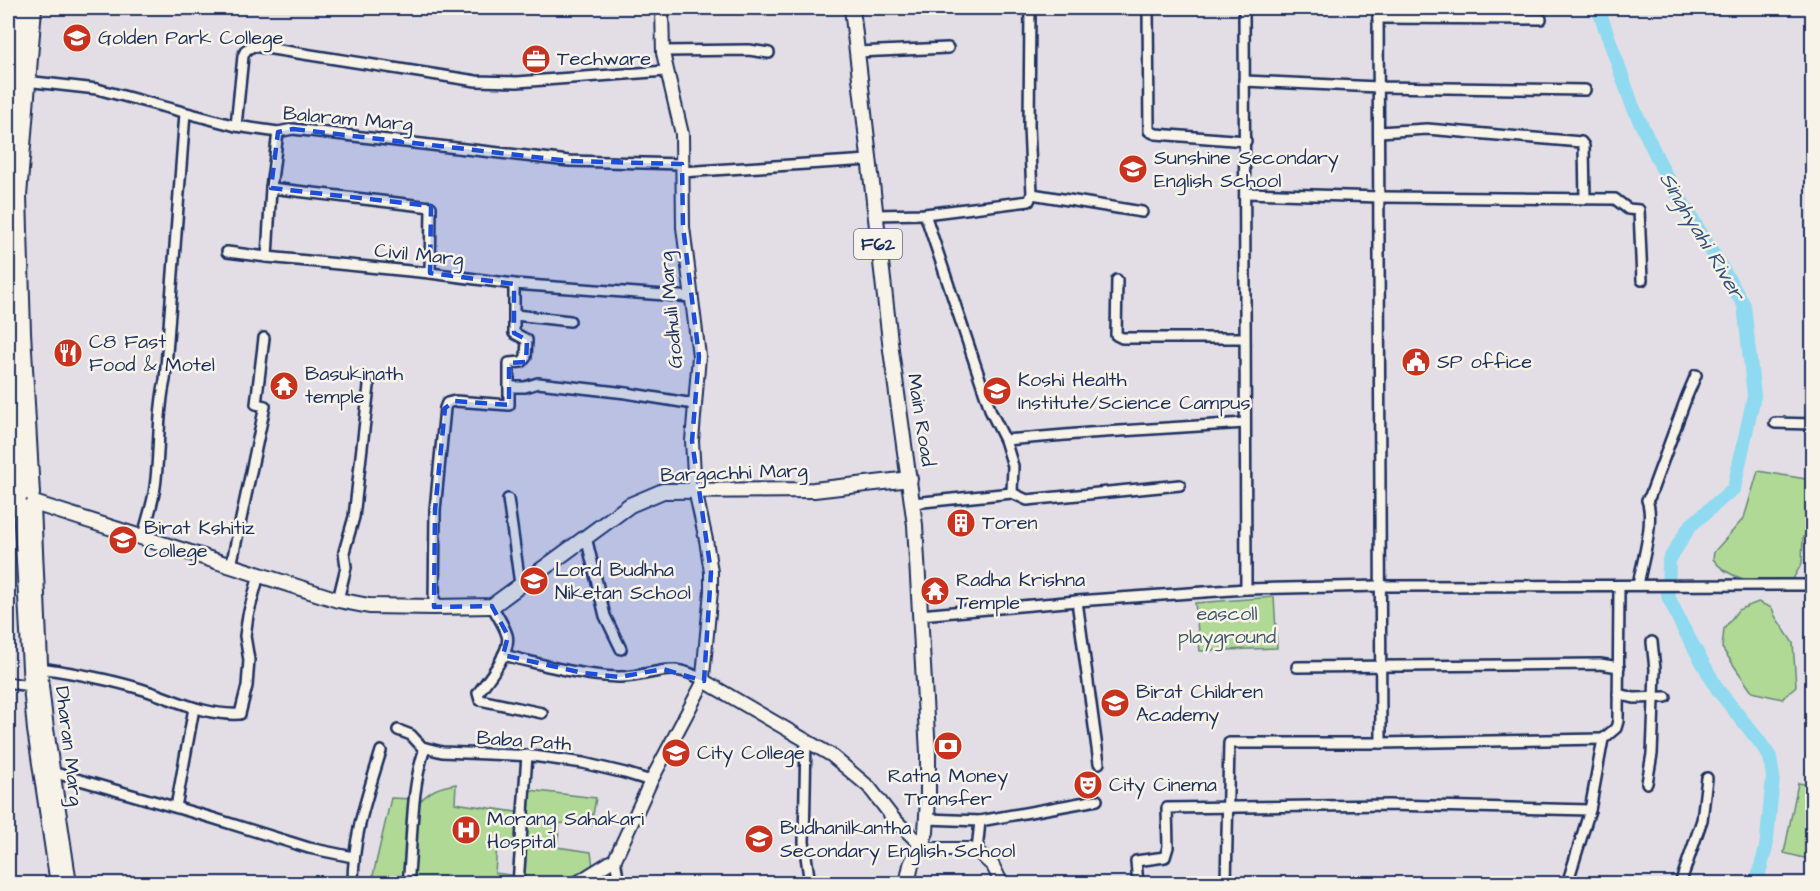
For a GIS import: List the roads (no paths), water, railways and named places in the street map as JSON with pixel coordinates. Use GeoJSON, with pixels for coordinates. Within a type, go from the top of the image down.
{"type":"FeatureCollection","features":[{"type":"Feature","properties":{"kind":"main road"},"geometry":{"type":"LineString","coordinates":[[14,332],[22,81],[22,8]]}},
{"type":"Feature","properties":{"kind":"main road"},"geometry":{"type":"LineString","coordinates":[[8,189],[34,8]]}},
{"type":"Feature","properties":{"kind":"main road","name":"Godhuli Marg"},"geometry":{"type":"LineString","coordinates":[[662,8],[666,71],[682,134],[682,227],[699,356],[692,441],[695,490],[711,572],[704,681]]}},
{"type":"Feature","properties":{"kind":"main road","name":"Main Road"},"geometry":{"type":"LineString","coordinates":[[852,8],[860,52],[891,350],[910,479]]}},
{"type":"Feature","properties":{"kind":"main road","name":"Main Road"},"geometry":{"type":"LineString","coordinates":[[858,8],[869,159],[877,215]]}},
{"type":"Feature","properties":{"kind":"main road"},"geometry":{"type":"LineString","coordinates":[[8,212],[24,500],[339,600],[369,606],[434,608],[492,606]]}},
{"type":"Feature","properties":{"kind":"main road","name":"Bargachhi Marg"},"geometry":{"type":"LineString","coordinates":[[492,606],[630,505],[663,491],[814,490],[910,479]]}},
{"type":"Feature","properties":{"kind":"main road","name":"F62"},"geometry":{"type":"LineString","coordinates":[[907,884],[911,865],[926,832],[928,753],[910,479]]}},
{"type":"Feature","properties":{"kind":"main road","name":"Dharan Marg"},"geometry":{"type":"LineString","coordinates":[[24,500],[46,729],[69,884]]}},
{"type":"Feature","properties":{"kind":"main road","name":"Dharan Marg"},"geometry":{"type":"LineString","coordinates":[[24,500],[31,686],[35,730],[58,884]]}},
{"type":"Feature","properties":{"kind":"main road"},"geometry":{"type":"LineString","coordinates":[[575,884],[615,859],[651,781],[704,681],[831,755],[869,787],[893,818],[921,845],[932,849],[977,851],[993,866],[1002,884]]}},
{"type":"Feature","properties":{"kind":"street"},"geometry":{"type":"LineString","coordinates":[[877,215],[925,214],[1029,201],[1032,194],[1029,126],[1030,8]]}},
{"type":"Feature","properties":{"kind":"street"},"geometry":{"type":"LineString","coordinates":[[1148,8],[1149,131],[1156,134],[1246,141]]}},
{"type":"Feature","properties":{"kind":"street"},"geometry":{"type":"LineString","coordinates":[[1244,8],[1246,588]]}},
{"type":"Feature","properties":{"kind":"street"},"geometry":{"type":"LineString","coordinates":[[1378,8],[1381,743]]}},
{"type":"Feature","properties":{"kind":"street"},"geometry":{"type":"LineString","coordinates":[[1378,18],[1541,19]]}},
{"type":"Feature","properties":{"kind":"street"},"geometry":{"type":"LineString","coordinates":[[237,126],[243,56],[246,50],[253,46],[476,81],[517,82],[666,71]]}},
{"type":"Feature","properties":{"kind":"street"},"geometry":{"type":"LineString","coordinates":[[860,52],[948,48]]}},
{"type":"Feature","properties":{"kind":"street"},"geometry":{"type":"LineString","coordinates":[[663,51],[749,50],[769,52]]}},
{"type":"Feature","properties":{"kind":"street","name":"Balaram Marg"},"geometry":{"type":"LineString","coordinates":[[22,81],[97,89],[237,126],[278,132],[293,129],[569,161],[682,168],[869,159]]}},
{"type":"Feature","properties":{"kind":"street"},"geometry":{"type":"LineString","coordinates":[[1244,81],[1378,87],[1585,90]]}},
{"type":"Feature","properties":{"kind":"street"},"geometry":{"type":"LineString","coordinates":[[143,537],[155,489],[185,113]]}},
{"type":"Feature","properties":{"kind":"street"},"geometry":{"type":"LineString","coordinates":[[1379,132],[1427,129],[1581,142],[1584,146],[1584,199]]}},
{"type":"Feature","properties":{"kind":"street"},"geometry":{"type":"LineString","coordinates":[[267,257],[271,188],[278,132]]}},
{"type":"Feature","properties":{"kind":"street"},"geometry":{"type":"LineString","coordinates":[[271,188],[431,207],[430,273]]}},
{"type":"Feature","properties":{"kind":"street"},"geometry":{"type":"LineString","coordinates":[[1246,193],[1380,197],[1615,199],[1628,209],[1639,210],[1642,280]]}},
{"type":"Feature","properties":{"kind":"street"},"geometry":{"type":"LineString","coordinates":[[1032,194],[1142,212]]}},
{"type":"Feature","properties":{"kind":"street"},"geometry":{"type":"LineString","coordinates":[[925,214],[991,412],[1005,440],[1013,466],[1012,493]]}},
{"type":"Feature","properties":{"kind":"street","name":"Civil Marg"},"geometry":{"type":"LineString","coordinates":[[226,252],[514,284],[692,297]]}},
{"type":"Feature","properties":{"kind":"street"},"geometry":{"type":"LineString","coordinates":[[1117,280],[1116,335],[1122,338],[1244,338]]}},
{"type":"Feature","properties":{"kind":"street"},"geometry":{"type":"LineString","coordinates":[[434,608],[435,510],[445,408],[447,403],[455,401],[509,405],[509,363],[522,362],[526,357],[527,340],[514,333],[514,284]]}},
{"type":"Feature","properties":{"kind":"street"},"geometry":{"type":"LineString","coordinates":[[515,315],[570,321]]}},
{"type":"Feature","properties":{"kind":"street"},"geometry":{"type":"LineString","coordinates":[[231,566],[265,406],[256,404],[264,338]]}},
{"type":"Feature","properties":{"kind":"street"},"geometry":{"type":"LineString","coordinates":[[1641,585],[1649,527],[1650,508],[1647,500],[1696,375]]}},
{"type":"Feature","properties":{"kind":"street"},"geometry":{"type":"LineString","coordinates":[[509,387],[525,387],[538,383],[626,393],[694,404]]}},
{"type":"Feature","properties":{"kind":"street"},"geometry":{"type":"LineString","coordinates":[[339,600],[346,567],[344,552],[354,518],[369,386]]}},
{"type":"Feature","properties":{"kind":"street"},"geometry":{"type":"LineString","coordinates":[[1005,440],[1245,423]]}},
{"type":"Feature","properties":{"kind":"street"},"geometry":{"type":"LineString","coordinates":[[1775,423],[1812,424]]}},
{"type":"Feature","properties":{"kind":"street"},"geometry":{"type":"LineString","coordinates":[[913,503],[1012,493],[1027,500],[1180,485]]}},
{"type":"Feature","properties":{"kind":"street"},"geometry":{"type":"LineString","coordinates":[[508,499],[520,584]]}},
{"type":"Feature","properties":{"kind":"street"},"geometry":{"type":"LineString","coordinates":[[586,537],[605,616],[621,649]]}},
{"type":"Feature","properties":{"kind":"street"},"geometry":{"type":"LineString","coordinates":[[40,668],[109,680],[143,689],[194,708],[228,715],[240,714],[247,686],[249,660],[245,636],[259,575]]}},
{"type":"Feature","properties":{"kind":"street"},"geometry":{"type":"LineString","coordinates":[[920,615],[1246,588],[1812,585]]}},
{"type":"Feature","properties":{"kind":"street"},"geometry":{"type":"LineString","coordinates":[[1226,884],[1229,743],[1603,739],[1616,728],[1618,721],[1619,586]]}},
{"type":"Feature","properties":{"kind":"street"},"geometry":{"type":"LineString","coordinates":[[1077,601],[1099,763]]}},
{"type":"Feature","properties":{"kind":"street"},"geometry":{"type":"LineString","coordinates":[[492,606],[508,636],[508,644],[478,693],[480,700],[542,713]]}},
{"type":"Feature","properties":{"kind":"street"},"geometry":{"type":"LineString","coordinates":[[1647,783],[1652,754],[1655,669],[1653,642]]}},
{"type":"Feature","properties":{"kind":"street"},"geometry":{"type":"LineString","coordinates":[[503,655],[583,673],[620,677],[663,669],[688,673],[704,681]]}},
{"type":"Feature","properties":{"kind":"street"},"geometry":{"type":"LineString","coordinates":[[1298,667],[1600,664],[1618,667]]}},
{"type":"Feature","properties":{"kind":"street"},"geometry":{"type":"LineString","coordinates":[[8,683],[31,686]]}},
{"type":"Feature","properties":{"kind":"street"},"geometry":{"type":"LineString","coordinates":[[1618,694],[1634,698],[1666,697]]}},
{"type":"Feature","properties":{"kind":"street"},"geometry":{"type":"LineString","coordinates":[[176,807],[194,708]]}},
{"type":"Feature","properties":{"kind":"street","name":"Baba Path"},"geometry":{"type":"LineString","coordinates":[[398,730],[411,735],[425,748],[463,754],[527,755],[583,763],[625,772],[651,781]]}},
{"type":"Feature","properties":{"kind":"street"},"geometry":{"type":"LineString","coordinates":[[806,739],[804,842],[810,884]]}},
{"type":"Feature","properties":{"kind":"street"},"geometry":{"type":"LineString","coordinates":[[1567,884],[1590,810],[1603,739]]}},
{"type":"Feature","properties":{"kind":"street"},"geometry":{"type":"LineString","coordinates":[[408,884],[415,797],[419,766],[425,748]]}},
{"type":"Feature","properties":{"kind":"street"},"geometry":{"type":"LineString","coordinates":[[353,884],[353,857],[362,815],[381,752]]}},
{"type":"Feature","properties":{"kind":"street"},"geometry":{"type":"LineString","coordinates":[[519,884],[527,755]]}},
{"type":"Feature","properties":{"kind":"street"},"geometry":{"type":"LineString","coordinates":[[52,772],[309,848],[353,857]]}},
{"type":"Feature","properties":{"kind":"street"},"geometry":{"type":"LineString","coordinates":[[1680,884],[1702,820],[1707,778]]}},
{"type":"Feature","properties":{"kind":"street"},"geometry":{"type":"LineString","coordinates":[[927,819],[980,820],[1096,801]]}},
{"type":"Feature","properties":{"kind":"street"},"geometry":{"type":"LineString","coordinates":[[1138,884],[1136,861],[1165,857],[1168,847],[1167,808],[1389,805],[1590,810]]}},
{"type":"Feature","properties":{"kind":"street"},"geometry":{"type":"LineString","coordinates":[[977,851],[980,820]]}},
{"type":"Feature","properties":{"kind":"street"},"geometry":{"type":"LineString","coordinates":[[615,859],[619,884]]}},
{"type":"Feature","properties":{"kind":"waterway","name":"Singhyahi River"},"geometry":{"type":"LineString","coordinates":[[1598,8],[1633,107],[1663,170],[1744,305],[1754,396],[1734,488],[1690,526],[1669,560],[1668,596],[1718,690],[1770,757],[1773,777],[1766,848],[1756,884]]}},
{"type":"Feature","properties":{"kind":"place","name":"Golden Park College"},"geometry":{"type":"Point","coordinates":[77,38]}},
{"type":"Feature","properties":{"kind":"place","name":"Techware"},"geometry":{"type":"Point","coordinates":[536,59]}},
{"type":"Feature","properties":{"kind":"place","name":"Sunshine Secondary English School"},"geometry":{"type":"Point","coordinates":[1133,169]}},
{"type":"Feature","properties":{"kind":"place","name":"C8 Fast Food & Motel"},"geometry":{"type":"Point","coordinates":[68,353]}},
{"type":"Feature","properties":{"kind":"place","name":"SP office"},"geometry":{"type":"Point","coordinates":[1416,362]}},
{"type":"Feature","properties":{"kind":"place","name":"Basukinath temple"},"geometry":{"type":"Point","coordinates":[284,386]}},
{"type":"Feature","properties":{"kind":"place","name":"Koshi Health Institute/Science Campus"},"geometry":{"type":"Point","coordinates":[997,391]}},
{"type":"Feature","properties":{"kind":"place","name":"Toren"},"geometry":{"type":"Point","coordinates":[961,523]}},
{"type":"Feature","properties":{"kind":"place","name":"Birat Kshitiz College"},"geometry":{"type":"Point","coordinates":[123,540]}},
{"type":"Feature","properties":{"kind":"place","name":"Lord Budhha Niketan School"},"geometry":{"type":"Point","coordinates":[534,581]}},
{"type":"Feature","properties":{"kind":"place","name":"Radha Krishna Temple"},"geometry":{"type":"Point","coordinates":[935,591]}},
{"type":"Feature","properties":{"kind":"place","name":"Birat Children Academy"},"geometry":{"type":"Point","coordinates":[1115,703]}},
{"type":"Feature","properties":{"kind":"place","name":"Ratna Money Transfer"},"geometry":{"type":"Point","coordinates":[948,746]}},
{"type":"Feature","properties":{"kind":"place","name":"City College"},"geometry":{"type":"Point","coordinates":[676,753]}},
{"type":"Feature","properties":{"kind":"place","name":"City Cinema"},"geometry":{"type":"Point","coordinates":[1088,785]}},
{"type":"Feature","properties":{"kind":"place","name":"Morang Sahakari Hospital"},"geometry":{"type":"Point","coordinates":[466,830]}},
{"type":"Feature","properties":{"kind":"place","name":"Budhanilkantha Secondary English School"},"geometry":{"type":"Point","coordinates":[759,839]}},
{"type":"Feature","properties":{"kind":"park label","name":"eascoll playground"},"geometry":{"type":"Point","coordinates":[1227,626]}}]}
